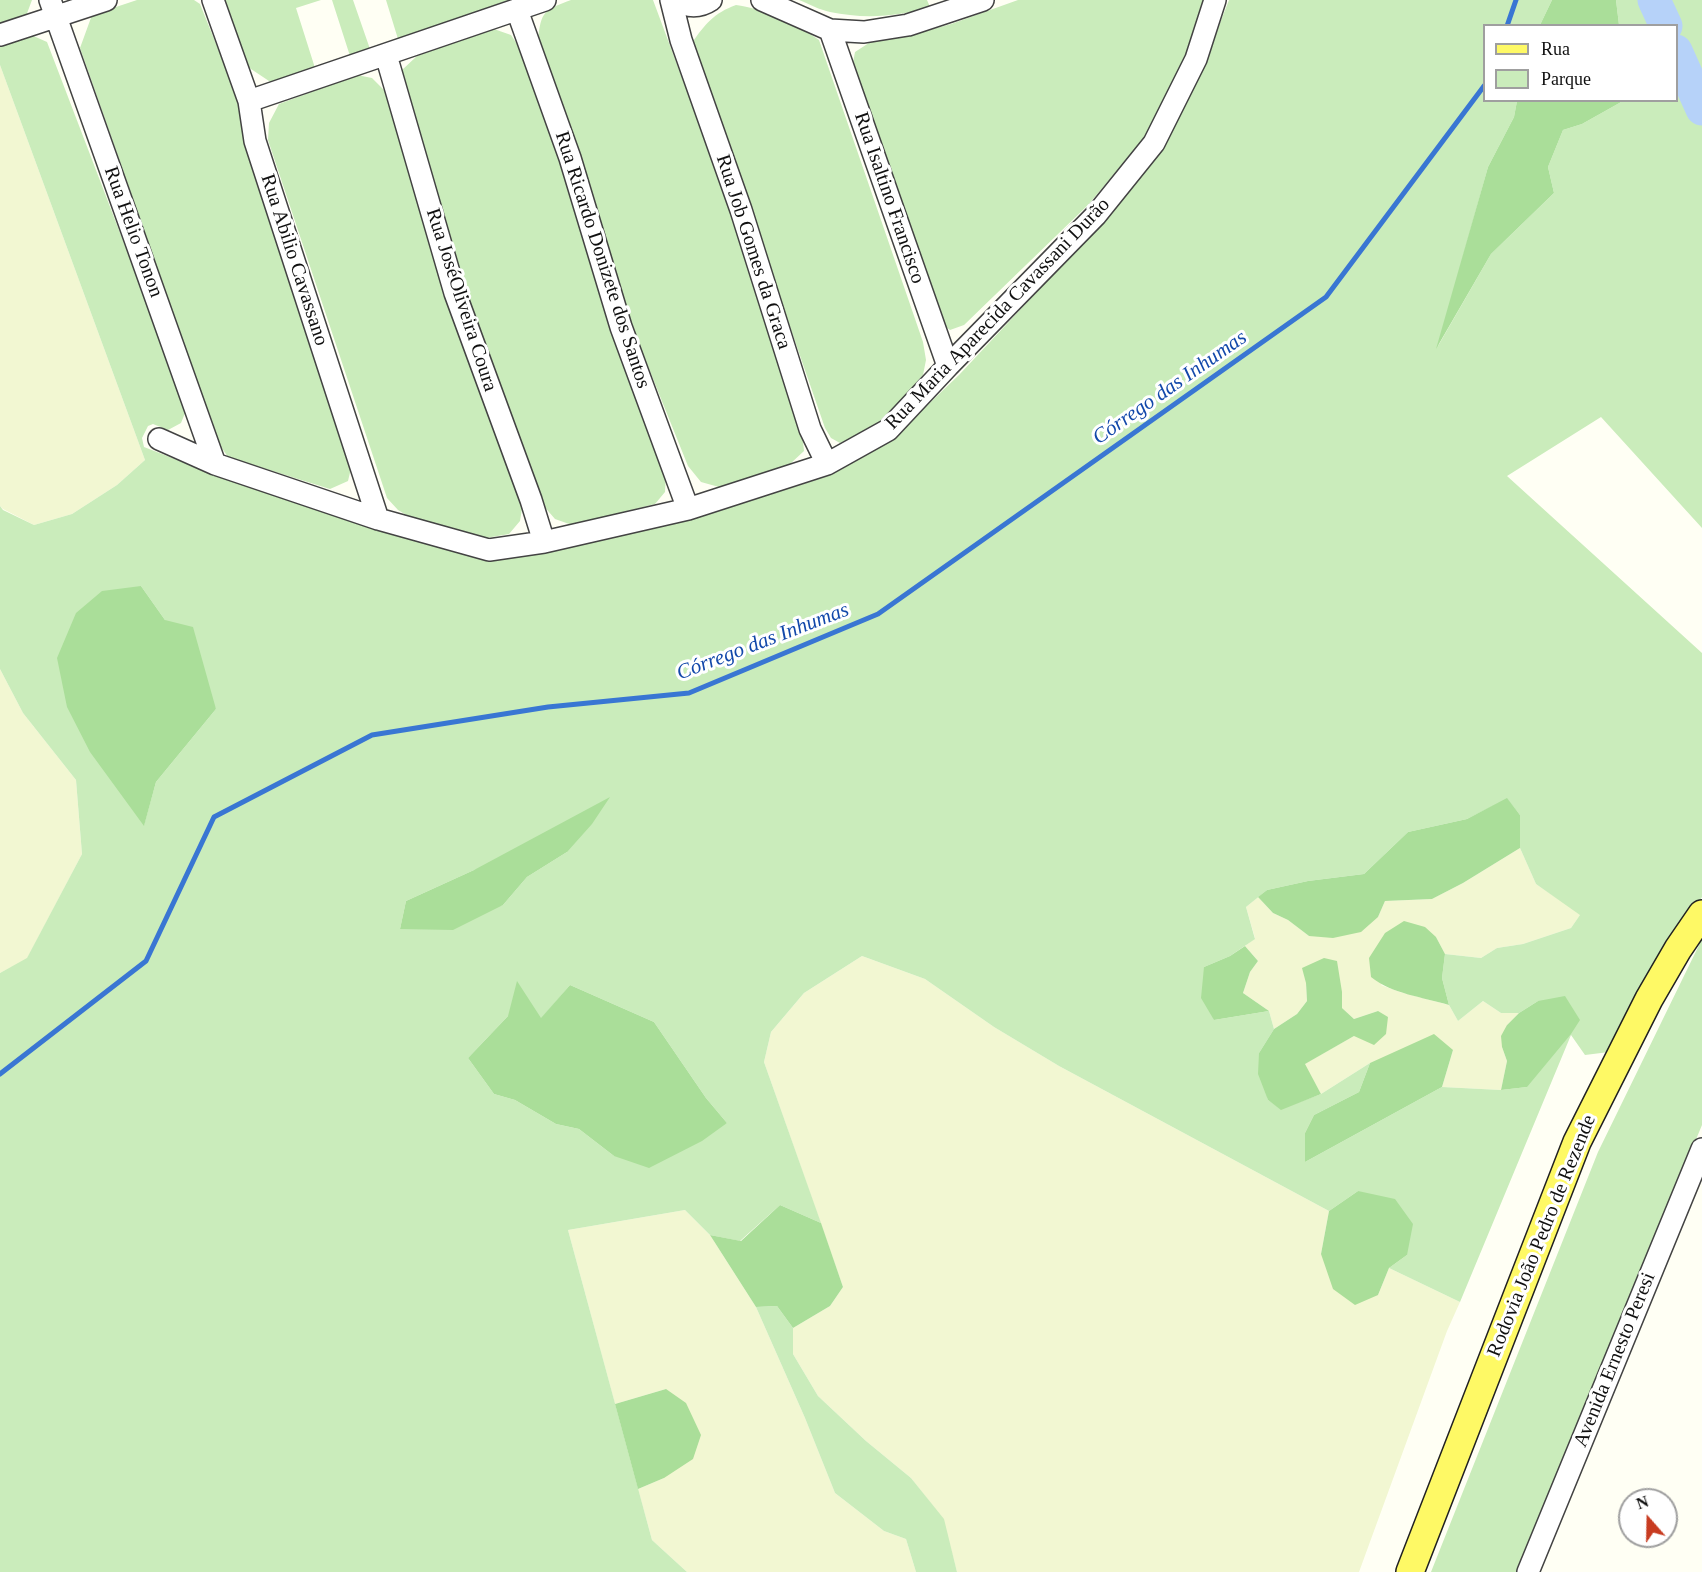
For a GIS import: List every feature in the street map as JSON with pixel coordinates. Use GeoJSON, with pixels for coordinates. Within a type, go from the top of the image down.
{"type":"FeatureCollection","features":[{"type":"Feature","properties":{"kind":"main road","name":"Rodovia João Pedro de Rezende"},"geometry":{"type":"LineString","coordinates":[[1410,1572],[1577,1142],[1649,999],[1678,949],[1702,914]]}},
{"type":"Feature","properties":{"kind":"street"},"geometry":{"type":"LineString","coordinates":[[0,35],[53,8],[106,0]]}},
{"type":"Feature","properties":{"kind":"street","name":"Rua Abilio Cavassano"},"geometry":{"type":"LineString","coordinates":[[213,0],[249,101],[255,141],[378,519]]}},
{"type":"Feature","properties":{"kind":"street"},"geometry":{"type":"LineString","coordinates":[[249,101],[545,0]]}},
{"type":"Feature","properties":{"kind":"street"},"geometry":{"type":"LineString","coordinates":[[678,2],[697,6],[711,0]]}},
{"type":"Feature","properties":{"kind":"street"},"geometry":{"type":"LineString","coordinates":[[762,0],[830,30],[864,32],[908,25],[983,0]]}},
{"type":"Feature","properties":{"kind":"street","name":"Rua Maria Aparecida Cavassani Durão"},"geometry":{"type":"LineString","coordinates":[[159,439],[215,464],[378,519],[489,550],[544,542],[688,509],[827,464],[888,430],[1096,214],[1154,143],[1196,59],[1215,0]]}},
{"type":"Feature","properties":{"kind":"street","name":"Rua Job Gomes da Graca"},"geometry":{"type":"LineString","coordinates":[[678,2],[681,40],[741,210],[810,429],[827,464]]}},
{"type":"Feature","properties":{"kind":"street","name":"Rua Helio Tonon"},"geometry":{"type":"LineString","coordinates":[[53,8],[215,464]]}},
{"type":"Feature","properties":{"kind":"street","name":"Rua Ricardo Donizete dos Santos"},"geometry":{"type":"LineString","coordinates":[[517,10],[570,158],[621,327],[688,509]]}},
{"type":"Feature","properties":{"kind":"street","name":"Rua Isaltino Francisco"},"geometry":{"type":"LineString","coordinates":[[830,30],[948,366]]}},
{"type":"Feature","properties":{"kind":"street","name":"Rua JoséOliveira Coura"},"geometry":{"type":"LineString","coordinates":[[386,55],[455,293],[527,489],[544,542]]}},
{"type":"Feature","properties":{"kind":"street","name":"Avenida Ernesto Peresi"},"geometry":{"type":"LineString","coordinates":[[1528,1572],[1702,1151]]}},
{"type":"Feature","properties":{"kind":"green space"},"geometry":{"type":"Polygon","coordinates":[[[0,0],[32,0],[26,16],[0,26],[0,0]]]}},
{"type":"Feature","properties":{"kind":"green space"},"geometry":{"type":"Polygon","coordinates":[[[137,0],[194,0],[200,4],[239,101],[352,464],[348,481],[330,489],[228,457],[219,444],[80,48],[92,15],[137,0]]]}},
{"type":"Feature","properties":{"kind":"green space"},"geometry":{"type":"Polygon","coordinates":[[[225,0],[321,0],[296,8],[315,68],[272,83],[248,67],[225,0]]]}},
{"type":"Feature","properties":{"kind":"green space"},"geometry":{"type":"Polygon","coordinates":[[[332,0],[353,0],[370,49],[350,56],[332,0]]]}},
{"type":"Feature","properties":{"kind":"green space"},"geometry":{"type":"Polygon","coordinates":[[[386,0],[509,0],[398,39],[386,0]]]}},
{"type":"Feature","properties":{"kind":"green space"},"geometry":{"type":"Polygon","coordinates":[[[571,0],[653,0],[732,212],[802,432],[804,451],[790,464],[719,487],[701,482],[688,466],[631,324],[580,156],[538,40],[543,17],[549,9],[571,0]]]}},
{"type":"Feature","properties":{"kind":"green space"},"geometry":{"type":"Polygon","coordinates":[[[799,0],[927,0],[930,7],[893,15],[855,16],[826,11],[799,0]]]}},
{"type":"Feature","properties":{"kind":"green space"},"geometry":{"type":"Polygon","coordinates":[[[1018,0],[1204,0],[1186,58],[1146,136],[1088,205],[964,325],[950,330],[942,324],[852,68],[855,52],[872,41],[912,35],[1018,0]]]}},
{"type":"Feature","properties":{"kind":"green space"},"geometry":{"type":"Polygon","coordinates":[[[1229,0],[1552,0],[1540,24],[1483,24],[1483,102],[1517,102],[1514,117],[1488,167],[1438,346],[1491,254],[1554,193],[1548,167],[1563,130],[1582,124],[1621,102],[1678,102],[1678,24],[1619,24],[1616,0],[1702,0],[1702,528],[1601,417],[1507,476],[1702,653],[1702,897],[1609,1052],[1585,1055],[1571,1035],[1460,1302],[1389,1268],[1407,1255],[1358,1191],[1329,1211],[1059,1066],[994,1027],[925,979],[862,956],[804,993],[771,1032],[764,1062],[821,1223],[780,1205],[740,1241],[710,1235],[685,1210],[568,1230],[652,1540],[687,1572],[0,1572],[0,973],[27,958],[82,854],[76,780],[23,713],[0,669],[0,506],[3,510],[34,525],[72,514],[117,485],[145,460],[0,65],[0,44],[29,34],[47,42],[187,408],[181,423],[168,430],[153,424],[148,426],[142,438],[144,447],[216,475],[489,556],[547,553],[694,519],[831,475],[895,436],[959,375],[1105,219],[1164,147],[1205,61],[1229,0]],[[141,586],[144,825],[156,782],[216,709],[165,620],[141,586]],[[1507,799],[1467,819],[1408,832],[1364,874],[1308,881],[1267,890],[1246,907],[1255,939],[1230,956],[1204,967],[1214,1020],[1269,1011],[1274,1029],[1259,1053],[1268,1100],[1281,1109],[1321,1094],[1370,1063],[1359,1092],[1314,1115],[1305,1133],[1305,1162],[1442,1087],[1501,1090],[1527,1087],[1538,1001],[1519,1013],[1501,1013],[1483,1001],[1458,1021],[1449,1005],[1442,978],[1445,954],[1481,958],[1497,948],[1523,944],[1571,928],[1580,915],[1536,884],[1520,848],[1520,815],[1507,799]],[[567,852],[474,870],[406,901],[400,929],[503,905],[527,877],[567,852]],[[570,985],[541,1019],[508,1016],[468,1058],[494,1094],[515,1100],[556,1124],[579,1129],[614,1156],[727,1123],[706,1098],[654,1022],[570,985]]]}},
{"type":"Feature","properties":{"kind":"green space"},"geometry":{"type":"Polygon","coordinates":[[[1552,0],[1616,0],[1619,24],[1540,24],[1552,0]]]}},
{"type":"Feature","properties":{"kind":"green space"},"geometry":{"type":"Polygon","coordinates":[[[736,5],[779,18],[819,40],[923,342],[926,360],[923,375],[879,425],[840,443],[831,438],[825,428],[692,43],[711,20],[736,5]]]}},
{"type":"Feature","properties":{"kind":"green space"},"geometry":{"type":"Polygon","coordinates":[[[491,28],[511,35],[519,47],[562,162],[666,472],[665,492],[655,504],[572,525],[555,519],[542,504],[465,294],[406,91],[402,70],[417,56],[491,28]]]}},
{"type":"Feature","properties":{"kind":"green space"},"geometry":{"type":"Polygon","coordinates":[[[0,65],[145,460],[117,485],[72,514],[34,525],[0,506],[0,65]]]}},
{"type":"Feature","properties":{"kind":"green space"},"geometry":{"type":"Polygon","coordinates":[[[357,75],[372,78],[386,92],[523,502],[520,521],[509,534],[486,538],[413,519],[398,510],[387,498],[268,140],[269,123],[279,104],[357,75]]]}},
{"type":"Feature","properties":{"kind":"green space"},"geometry":{"type":"Polygon","coordinates":[[[1517,102],[1621,102],[1582,124],[1563,130],[1548,167],[1554,193],[1491,254],[1436,349],[1488,167],[1514,117],[1517,102]]]}},
{"type":"Feature","properties":{"kind":"green space"},"geometry":{"type":"Polygon","coordinates":[[[141,586],[165,620],[193,627],[216,709],[156,782],[144,826],[90,752],[67,707],[57,658],[76,613],[102,591],[141,586]]]}},
{"type":"Feature","properties":{"kind":"green space"},"geometry":{"type":"Polygon","coordinates":[[[0,669],[23,713],[76,780],[82,854],[27,959],[0,973],[0,669]]]}},
{"type":"Feature","properties":{"kind":"green space"},"geometry":{"type":"Polygon","coordinates":[[[610,797],[592,824],[567,852],[527,877],[503,905],[453,930],[400,929],[406,901],[474,870],[610,797]]]}},
{"type":"Feature","properties":{"kind":"green space"},"geometry":{"type":"Polygon","coordinates":[[[1507,798],[1520,815],[1520,848],[1432,899],[1385,901],[1378,917],[1361,932],[1333,938],[1309,936],[1288,920],[1273,913],[1258,897],[1267,890],[1308,881],[1364,874],[1408,832],[1467,819],[1507,798]]]}},
{"type":"Feature","properties":{"kind":"green space"},"geometry":{"type":"Polygon","coordinates":[[[1520,848],[1536,884],[1581,914],[1571,928],[1523,944],[1497,948],[1481,958],[1445,954],[1436,937],[1381,985],[1449,1005],[1458,1021],[1483,1001],[1501,1013],[1519,1013],[1507,1025],[1502,1047],[1507,1061],[1501,1090],[1442,1087],[1453,1050],[1370,1063],[1321,1094],[1304,1064],[1354,1036],[1378,1011],[1354,1019],[1342,1008],[1342,992],[1306,983],[1307,1001],[1297,1014],[1274,1029],[1269,1011],[1243,993],[1250,972],[1258,961],[1245,946],[1255,938],[1246,907],[1258,897],[1273,913],[1288,920],[1309,936],[1378,917],[1385,901],[1432,899],[1520,848]]]}},
{"type":"Feature","properties":{"kind":"green space"},"geometry":{"type":"Polygon","coordinates":[[[1404,921],[1425,927],[1436,937],[1445,954],[1442,978],[1449,1005],[1398,991],[1371,977],[1369,958],[1385,933],[1404,921]]]}},
{"type":"Feature","properties":{"kind":"green space"},"geometry":{"type":"Polygon","coordinates":[[[1702,939],[1702,1125],[1516,1572],[1431,1572],[1598,1152],[1702,939]]]}},
{"type":"Feature","properties":{"kind":"green space"},"geometry":{"type":"Polygon","coordinates":[[[1245,946],[1258,961],[1250,972],[1243,993],[1269,1011],[1214,1020],[1201,998],[1204,967],[1230,956],[1245,946]]]}},
{"type":"Feature","properties":{"kind":"green space"},"geometry":{"type":"Polygon","coordinates":[[[862,956],[925,979],[994,1027],[1059,1066],[1329,1211],[1321,1254],[1378,1295],[1389,1268],[1460,1302],[1447,1331],[1359,1572],[957,1572],[943,1519],[911,1478],[866,1441],[818,1396],[793,1354],[793,1328],[830,1306],[843,1287],[764,1062],[771,1032],[804,993],[862,956]]]}},
{"type":"Feature","properties":{"kind":"green space"},"geometry":{"type":"Polygon","coordinates":[[[1324,958],[1337,961],[1342,1008],[1354,1019],[1378,1011],[1388,1017],[1386,1034],[1374,1045],[1354,1036],[1305,1064],[1321,1094],[1281,1110],[1268,1100],[1258,1074],[1259,1053],[1274,1029],[1297,1014],[1307,1001],[1302,968],[1324,958]]]}},
{"type":"Feature","properties":{"kind":"green space"},"geometry":{"type":"Polygon","coordinates":[[[517,981],[541,1018],[570,985],[654,1022],[706,1098],[727,1123],[702,1141],[649,1168],[614,1156],[579,1129],[556,1124],[515,1100],[494,1094],[468,1058],[508,1016],[517,981]]]}},
{"type":"Feature","properties":{"kind":"green space"},"geometry":{"type":"Polygon","coordinates":[[[1565,996],[1580,1020],[1571,1034],[1527,1087],[1501,1090],[1507,1061],[1501,1036],[1507,1025],[1519,1013],[1538,1001],[1565,996]]]}},
{"type":"Feature","properties":{"kind":"green space"},"geometry":{"type":"Polygon","coordinates":[[[1434,1034],[1453,1050],[1442,1087],[1305,1162],[1305,1133],[1314,1115],[1359,1092],[1370,1063],[1434,1034]]]}},
{"type":"Feature","properties":{"kind":"green space"},"geometry":{"type":"Polygon","coordinates":[[[1358,1191],[1395,1199],[1413,1224],[1407,1255],[1389,1268],[1378,1295],[1355,1305],[1333,1289],[1321,1254],[1329,1211],[1358,1191]]]}},
{"type":"Feature","properties":{"kind":"green space"},"geometry":{"type":"Polygon","coordinates":[[[780,1205],[821,1223],[843,1287],[830,1306],[793,1328],[777,1306],[756,1307],[710,1235],[741,1241],[780,1205]]]}},
{"type":"Feature","properties":{"kind":"green space"},"geometry":{"type":"Polygon","coordinates":[[[685,1210],[710,1235],[756,1307],[835,1493],[884,1531],[906,1539],[916,1572],[687,1572],[652,1540],[638,1489],[664,1478],[666,1389],[615,1404],[568,1230],[685,1210]]]}},
{"type":"Feature","properties":{"kind":"green space"},"geometry":{"type":"Polygon","coordinates":[[[777,1306],[793,1328],[793,1354],[818,1396],[866,1441],[911,1478],[944,1519],[957,1572],[916,1572],[906,1539],[884,1531],[835,1493],[756,1307],[777,1306]]]}},
{"type":"Feature","properties":{"kind":"green space"},"geometry":{"type":"Polygon","coordinates":[[[666,1389],[686,1403],[701,1435],[693,1459],[664,1478],[638,1489],[615,1404],[666,1389]]]}},
{"type":"Feature","properties":{"kind":"waterway","name":"Córrego das Inhumas"},"geometry":{"type":"LineString","coordinates":[[1508,24],[1516,0]]}},
{"type":"Feature","properties":{"kind":"waterway"},"geometry":{"type":"LineString","coordinates":[[1654,0],[1665,24]]}},
{"type":"Feature","properties":{"kind":"waterway"},"geometry":{"type":"LineString","coordinates":[[1678,55],[1702,109]]}},
{"type":"Feature","properties":{"kind":"waterway","name":"Córrego das Inhumas"},"geometry":{"type":"LineString","coordinates":[[0,1074],[146,961],[214,817],[372,735],[548,707],[689,693],[878,614],[1326,297],[1483,87]]}}]}
